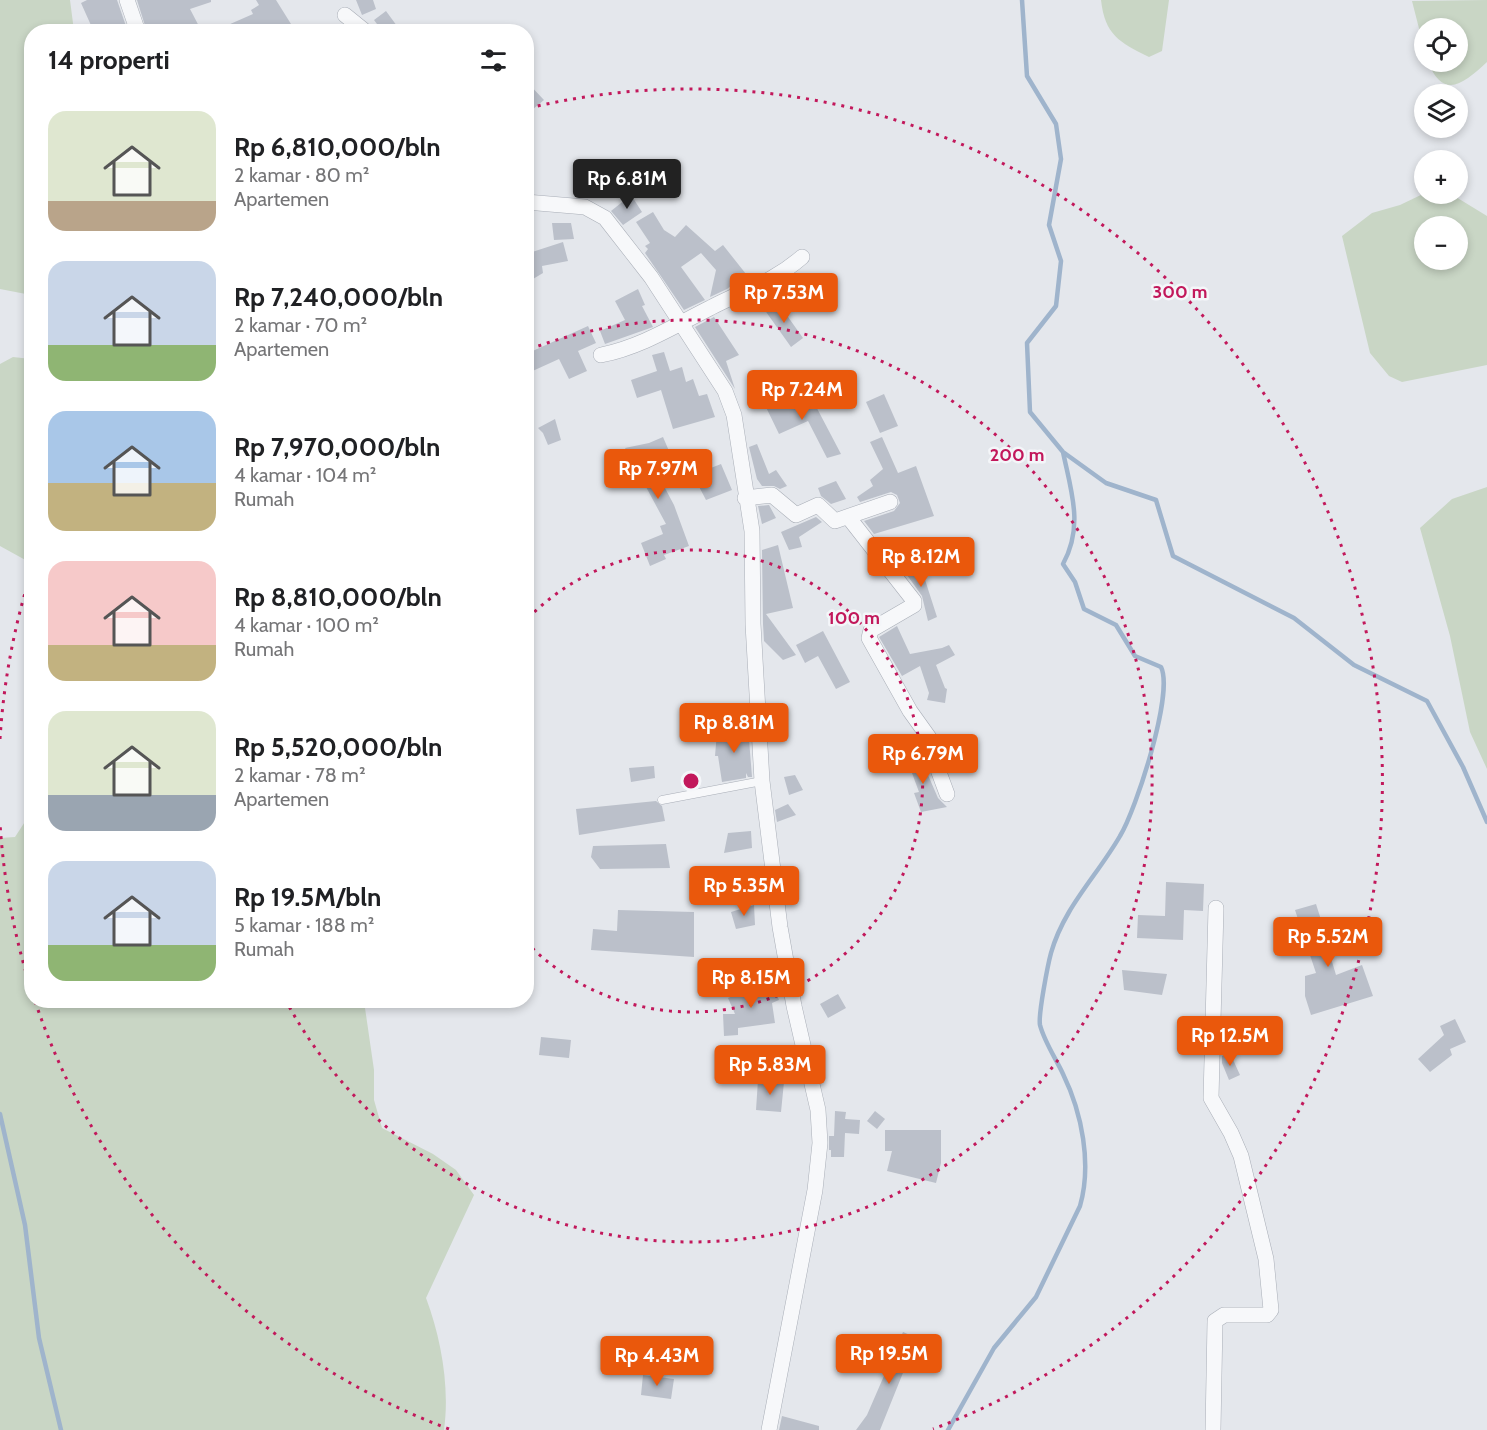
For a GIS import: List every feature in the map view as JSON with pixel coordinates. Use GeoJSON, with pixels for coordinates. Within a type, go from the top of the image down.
{"type":"FeatureCollection","features":[{"type":"Feature","properties":{"kind":"street"},"geometry":{"type":"LineString","coordinates":[[127,0],[135,24]]}},
{"type":"Feature","properties":{"kind":"street"},"geometry":{"type":"LineString","coordinates":[[345,15],[356,24]]}},
{"type":"Feature","properties":{"kind":"street"},"geometry":{"type":"LineString","coordinates":[[534,203],[585,207],[605,218],[651,277],[725,392],[734,415],[754,552],[753,624],[762,781],[780,927],[794,1006],[818,1110],[820,1143],[815,1190],[769,1430]]}},
{"type":"Feature","properties":{"kind":"street"},"geometry":{"type":"LineString","coordinates":[[601,355],[637,346],[712,306],[766,283],[802,257]]}},
{"type":"Feature","properties":{"kind":"street"},"geometry":{"type":"LineString","coordinates":[[745,498],[772,495],[796,515],[819,505],[831,520],[849,518],[890,502]]}},
{"type":"Feature","properties":{"kind":"street"},"geometry":{"type":"LineString","coordinates":[[849,518],[914,601],[914,605],[871,630],[869,638],[910,711],[930,739],[930,748],[947,794]]}},
{"type":"Feature","properties":{"kind":"street"},"geometry":{"type":"LineString","coordinates":[[1213,1430],[1215,1321],[1224,1316],[1267,1316],[1271,1310],[1266,1259],[1241,1156],[1211,1098],[1216,908]]}},
{"type":"Feature","properties":{"kind":"lane"},"geometry":{"type":"LineString","coordinates":[[662,800],[762,781]]}},
{"type":"Feature","properties":{"kind":"green space"},"geometry":{"type":"Polygon","coordinates":[[[0,0],[70,0],[73,24],[24,24],[24,294],[0,289],[0,0]]]}},
{"type":"Feature","properties":{"kind":"green space"},"geometry":{"type":"Polygon","coordinates":[[[1101,0],[1169,0],[1162,51],[1149,57],[1122,42],[1106,22],[1101,0]]]}},
{"type":"Feature","properties":{"kind":"green space"},"geometry":{"type":"Polygon","coordinates":[[[1487,0],[1487,62],[1462,82],[1446,84],[1441,81],[1433,72],[1468,72],[1468,18],[1416,18],[1412,1],[1487,0]]]}},
{"type":"Feature","properties":{"kind":"green space"},"geometry":{"type":"Polygon","coordinates":[[[1414,198],[1414,204],[1467,204],[1487,216],[1487,365],[1402,382],[1389,376],[1370,353],[1342,236],[1372,213],[1414,198]]]}},
{"type":"Feature","properties":{"kind":"green space"},"geometry":{"type":"Polygon","coordinates":[[[13,357],[24,358],[24,559],[0,546],[0,364],[13,357]]]}},
{"type":"Feature","properties":{"kind":"green space"},"geometry":{"type":"Polygon","coordinates":[[[1487,487],[1487,769],[1470,732],[1450,636],[1420,528],[1452,499],[1487,487]]]}},
{"type":"Feature","properties":{"kind":"green space"},"geometry":{"type":"Polygon","coordinates":[[[24,823],[24,1008],[365,1008],[374,1070],[374,1100],[382,1128],[433,1154],[456,1170],[474,1195],[426,1298],[436,1329],[443,1363],[446,1397],[444,1430],[0,1430],[0,838],[15,837],[24,823]]]}},
{"type":"Feature","properties":{"kind":"building"},"geometry":{"type":"Polygon","coordinates":[[[87,0],[117,0],[125,24],[90,24],[81,3],[87,0]]]}},
{"type":"Feature","properties":{"kind":"building"},"geometry":{"type":"Polygon","coordinates":[[[137,0],[211,0],[211,2],[190,9],[198,24],[144,24],[137,0]]]}},
{"type":"Feature","properties":{"kind":"building"},"geometry":{"type":"Polygon","coordinates":[[[256,0],[276,0],[291,24],[230,24],[253,14],[251,10],[259,5],[256,0]]]}},
{"type":"Feature","properties":{"kind":"building"},"geometry":{"type":"Polygon","coordinates":[[[356,0],[373,0],[376,9],[362,15],[356,0]]]}},
{"type":"Feature","properties":{"kind":"building"},"geometry":{"type":"Polygon","coordinates":[[[386,11],[396,24],[377,24],[374,20],[386,11]]]}},
{"type":"Feature","properties":{"kind":"building"},"geometry":{"type":"Polygon","coordinates":[[[534,89],[544,100],[534,108],[534,89]]]}},
{"type":"Feature","properties":{"kind":"building"},"geometry":{"type":"Polygon","coordinates":[[[631,195],[642,212],[623,225],[611,211],[631,195]]]}},
{"type":"Feature","properties":{"kind":"building"},"geometry":{"type":"Polygon","coordinates":[[[653,212],[664,230],[675,237],[686,225],[715,251],[723,245],[746,274],[727,289],[710,297],[716,270],[701,253],[681,267],[705,300],[684,310],[645,253],[648,249],[645,246],[650,243],[636,222],[653,212]]]}},
{"type":"Feature","properties":{"kind":"building"},"geometry":{"type":"Polygon","coordinates":[[[552,223],[571,223],[574,239],[554,240],[552,223]]]}},
{"type":"Feature","properties":{"kind":"building"},"geometry":{"type":"Polygon","coordinates":[[[563,242],[568,261],[542,266],[543,273],[534,278],[534,251],[563,242]]]}},
{"type":"Feature","properties":{"kind":"building"},"geometry":{"type":"Polygon","coordinates":[[[638,289],[645,305],[642,306],[653,327],[605,344],[600,331],[625,320],[615,301],[638,289]]]}},
{"type":"Feature","properties":{"kind":"building"},"geometry":{"type":"Polygon","coordinates":[[[776,300],[803,338],[791,347],[764,309],[776,300]]]}},
{"type":"Feature","properties":{"kind":"building"},"geometry":{"type":"Polygon","coordinates":[[[714,317],[739,355],[726,361],[735,389],[695,327],[714,317]]]}},
{"type":"Feature","properties":{"kind":"building"},"geometry":{"type":"Polygon","coordinates":[[[588,326],[596,343],[578,351],[587,371],[569,379],[559,359],[534,370],[534,350],[588,326]]]}},
{"type":"Feature","properties":{"kind":"building"},"geometry":{"type":"Polygon","coordinates":[[[664,352],[670,371],[682,367],[686,382],[693,379],[699,396],[707,394],[715,417],[673,429],[661,390],[637,398],[631,380],[657,371],[652,355],[664,352]]]}},
{"type":"Feature","properties":{"kind":"building"},"geometry":{"type":"Polygon","coordinates":[[[884,394],[898,426],[880,433],[866,402],[884,394]]]}},
{"type":"Feature","properties":{"kind":"building"},"geometry":{"type":"Polygon","coordinates":[[[775,395],[783,409],[810,395],[841,454],[827,458],[808,421],[779,434],[763,401],[775,395]]]}},
{"type":"Feature","properties":{"kind":"building"},"geometry":{"type":"Polygon","coordinates":[[[555,419],[561,440],[548,445],[538,428],[555,419]]]}},
{"type":"Feature","properties":{"kind":"building"},"geometry":{"type":"Polygon","coordinates":[[[663,437],[672,458],[657,463],[664,474],[658,475],[674,505],[689,546],[664,555],[666,559],[650,566],[641,543],[663,534],[660,526],[666,524],[625,448],[649,443],[663,437]]]}},
{"type":"Feature","properties":{"kind":"building"},"geometry":{"type":"Polygon","coordinates":[[[882,437],[898,473],[916,466],[934,516],[874,534],[864,521],[894,511],[900,503],[897,495],[891,492],[860,502],[857,497],[873,486],[870,480],[883,469],[870,442],[882,437]]]}},
{"type":"Feature","properties":{"kind":"building"},"geometry":{"type":"Polygon","coordinates":[[[757,444],[769,474],[776,470],[787,486],[780,489],[774,486],[762,486],[757,479],[749,447],[757,444]]]}},
{"type":"Feature","properties":{"kind":"building"},"geometry":{"type":"Polygon","coordinates":[[[721,464],[732,490],[706,500],[693,475],[721,464]]]}},
{"type":"Feature","properties":{"kind":"building"},"geometry":{"type":"Polygon","coordinates":[[[836,481],[846,499],[831,504],[821,496],[818,488],[836,481]]]}},
{"type":"Feature","properties":{"kind":"building"},"geometry":{"type":"Polygon","coordinates":[[[769,505],[776,518],[762,524],[758,506],[769,505]]]}},
{"type":"Feature","properties":{"kind":"building"},"geometry":{"type":"Polygon","coordinates":[[[816,517],[822,522],[799,537],[802,547],[789,550],[781,532],[816,517]]]}},
{"type":"Feature","properties":{"kind":"building"},"geometry":{"type":"Polygon","coordinates":[[[778,545],[793,608],[766,614],[796,655],[783,660],[764,641],[763,624],[762,550],[778,545]]]}},
{"type":"Feature","properties":{"kind":"building"},"geometry":{"type":"Polygon","coordinates":[[[919,561],[937,617],[928,621],[922,596],[902,568],[919,561]]]}},
{"type":"Feature","properties":{"kind":"building"},"geometry":{"type":"Polygon","coordinates":[[[897,626],[910,654],[949,645],[955,655],[936,665],[947,689],[945,703],[927,700],[929,693],[920,666],[902,676],[879,637],[897,626]]]}},
{"type":"Feature","properties":{"kind":"building"},"geometry":{"type":"Polygon","coordinates":[[[823,631],[850,682],[836,689],[818,656],[805,663],[796,645],[823,631]]]}},
{"type":"Feature","properties":{"kind":"building"},"geometry":{"type":"Polygon","coordinates":[[[748,727],[752,777],[748,777],[746,773],[746,778],[722,782],[718,756],[715,756],[717,732],[748,727]]]}},
{"type":"Feature","properties":{"kind":"building"},"geometry":{"type":"Polygon","coordinates":[[[918,752],[938,798],[947,807],[921,812],[914,793],[919,792],[905,754],[918,752]]]}},
{"type":"Feature","properties":{"kind":"building"},"geometry":{"type":"Polygon","coordinates":[[[654,766],[655,778],[631,782],[629,768],[654,766]]]}},
{"type":"Feature","properties":{"kind":"building"},"geometry":{"type":"Polygon","coordinates":[[[795,775],[803,790],[789,795],[784,777],[795,775]]]}},
{"type":"Feature","properties":{"kind":"building"},"geometry":{"type":"Polygon","coordinates":[[[656,801],[662,806],[665,821],[579,835],[576,809],[656,801]]]}},
{"type":"Feature","properties":{"kind":"building"},"geometry":{"type":"Polygon","coordinates":[[[788,804],[796,815],[777,822],[775,810],[788,804]]]}},
{"type":"Feature","properties":{"kind":"building"},"geometry":{"type":"Polygon","coordinates":[[[751,831],[752,848],[724,853],[728,833],[751,831]]]}},
{"type":"Feature","properties":{"kind":"building"},"geometry":{"type":"Polygon","coordinates":[[[666,844],[670,868],[600,869],[591,857],[593,846],[666,844]]]}},
{"type":"Feature","properties":{"kind":"building"},"geometry":{"type":"Polygon","coordinates":[[[1166,882],[1204,884],[1203,911],[1184,910],[1183,940],[1137,938],[1138,915],[1165,916],[1166,882]]]}},
{"type":"Feature","properties":{"kind":"building"},"geometry":{"type":"Polygon","coordinates":[[[1316,904],[1323,926],[1329,924],[1335,941],[1327,945],[1336,975],[1362,965],[1373,996],[1311,1015],[1305,996],[1305,976],[1316,973],[1295,910],[1316,904]]]}},
{"type":"Feature","properties":{"kind":"building"},"geometry":{"type":"Polygon","coordinates":[[[754,905],[755,925],[736,929],[731,912],[754,905]]]}},
{"type":"Feature","properties":{"kind":"building"},"geometry":{"type":"Polygon","coordinates":[[[618,910],[694,912],[694,957],[591,950],[593,929],[617,931],[618,910]]]}},
{"type":"Feature","properties":{"kind":"building"},"geometry":{"type":"Polygon","coordinates":[[[1122,970],[1167,974],[1162,995],[1124,990],[1122,970]]]}},
{"type":"Feature","properties":{"kind":"building"},"geometry":{"type":"Polygon","coordinates":[[[771,980],[779,1000],[772,1003],[775,1023],[738,1028],[738,1035],[724,1036],[723,1014],[735,1014],[728,998],[771,980]]]}},
{"type":"Feature","properties":{"kind":"building"},"geometry":{"type":"Polygon","coordinates":[[[838,994],[846,1008],[828,1018],[820,1004],[838,994]]]}},
{"type":"Feature","properties":{"kind":"building"},"geometry":{"type":"Polygon","coordinates":[[[1455,1019],[1466,1042],[1450,1049],[1452,1055],[1430,1072],[1418,1059],[1444,1035],[1440,1026],[1455,1019]]]}},
{"type":"Feature","properties":{"kind":"building"},"geometry":{"type":"Polygon","coordinates":[[[541,1037],[571,1040],[569,1058],[539,1055],[541,1037]]]}},
{"type":"Feature","properties":{"kind":"building"},"geometry":{"type":"Polygon","coordinates":[[[1230,1053],[1240,1075],[1229,1080],[1222,1063],[1222,1056],[1230,1053]]]}},
{"type":"Feature","properties":{"kind":"building"},"geometry":{"type":"Polygon","coordinates":[[[758,1080],[784,1082],[781,1112],[756,1110],[758,1080]]]}},
{"type":"Feature","properties":{"kind":"building"},"geometry":{"type":"Polygon","coordinates":[[[835,1111],[846,1112],[845,1119],[860,1120],[859,1134],[845,1133],[844,1157],[831,1157],[831,1150],[829,1150],[829,1136],[834,1136],[835,1111]]]}},
{"type":"Feature","properties":{"kind":"building"},"geometry":{"type":"Polygon","coordinates":[[[875,1111],[885,1119],[877,1129],[867,1121],[875,1111]]]}},
{"type":"Feature","properties":{"kind":"building"},"geometry":{"type":"Polygon","coordinates":[[[885,1130],[941,1130],[941,1163],[936,1183],[887,1171],[892,1151],[885,1151],[885,1130]]]}},
{"type":"Feature","properties":{"kind":"building"},"geometry":{"type":"Polygon","coordinates":[[[903,1332],[917,1338],[880,1430],[856,1430],[867,1415],[903,1332]]]}},
{"type":"Feature","properties":{"kind":"building"},"geometry":{"type":"Polygon","coordinates":[[[643,1375],[674,1379],[671,1399],[641,1395],[643,1375]]]}},
{"type":"Feature","properties":{"kind":"building"},"geometry":{"type":"Polygon","coordinates":[[[782,1416],[819,1426],[819,1430],[779,1430],[782,1416]]]}},
{"type":"Feature","properties":{"kind":"waterway"},"geometry":{"type":"LineString","coordinates":[[1022,0],[1027,76],[1056,124],[1061,159],[1049,225],[1061,261],[1056,306],[1027,343],[1030,412],[1063,452],[1106,483],[1156,500],[1173,556],[1294,618],[1354,665],[1427,701],[1463,767],[1487,822]]}},
{"type":"Feature","properties":{"kind":"waterway"},"geometry":{"type":"LineString","coordinates":[[948,1430],[994,1348],[1036,1297],[1080,1206],[1085,1173],[1080,1122],[1070,1089],[1042,1031],[1040,1011],[1051,953],[1057,936],[1072,906],[1120,836],[1135,802],[1151,752],[1162,701],[1164,681],[1161,667],[1135,656],[1116,625],[1084,609],[1075,582],[1063,564],[1073,536],[1074,522],[1072,495],[1063,452]]}},
{"type":"Feature","properties":{"kind":"waterway"},"geometry":{"type":"LineString","coordinates":[[0,1114],[25,1225],[39,1338],[61,1430]]}}]}
